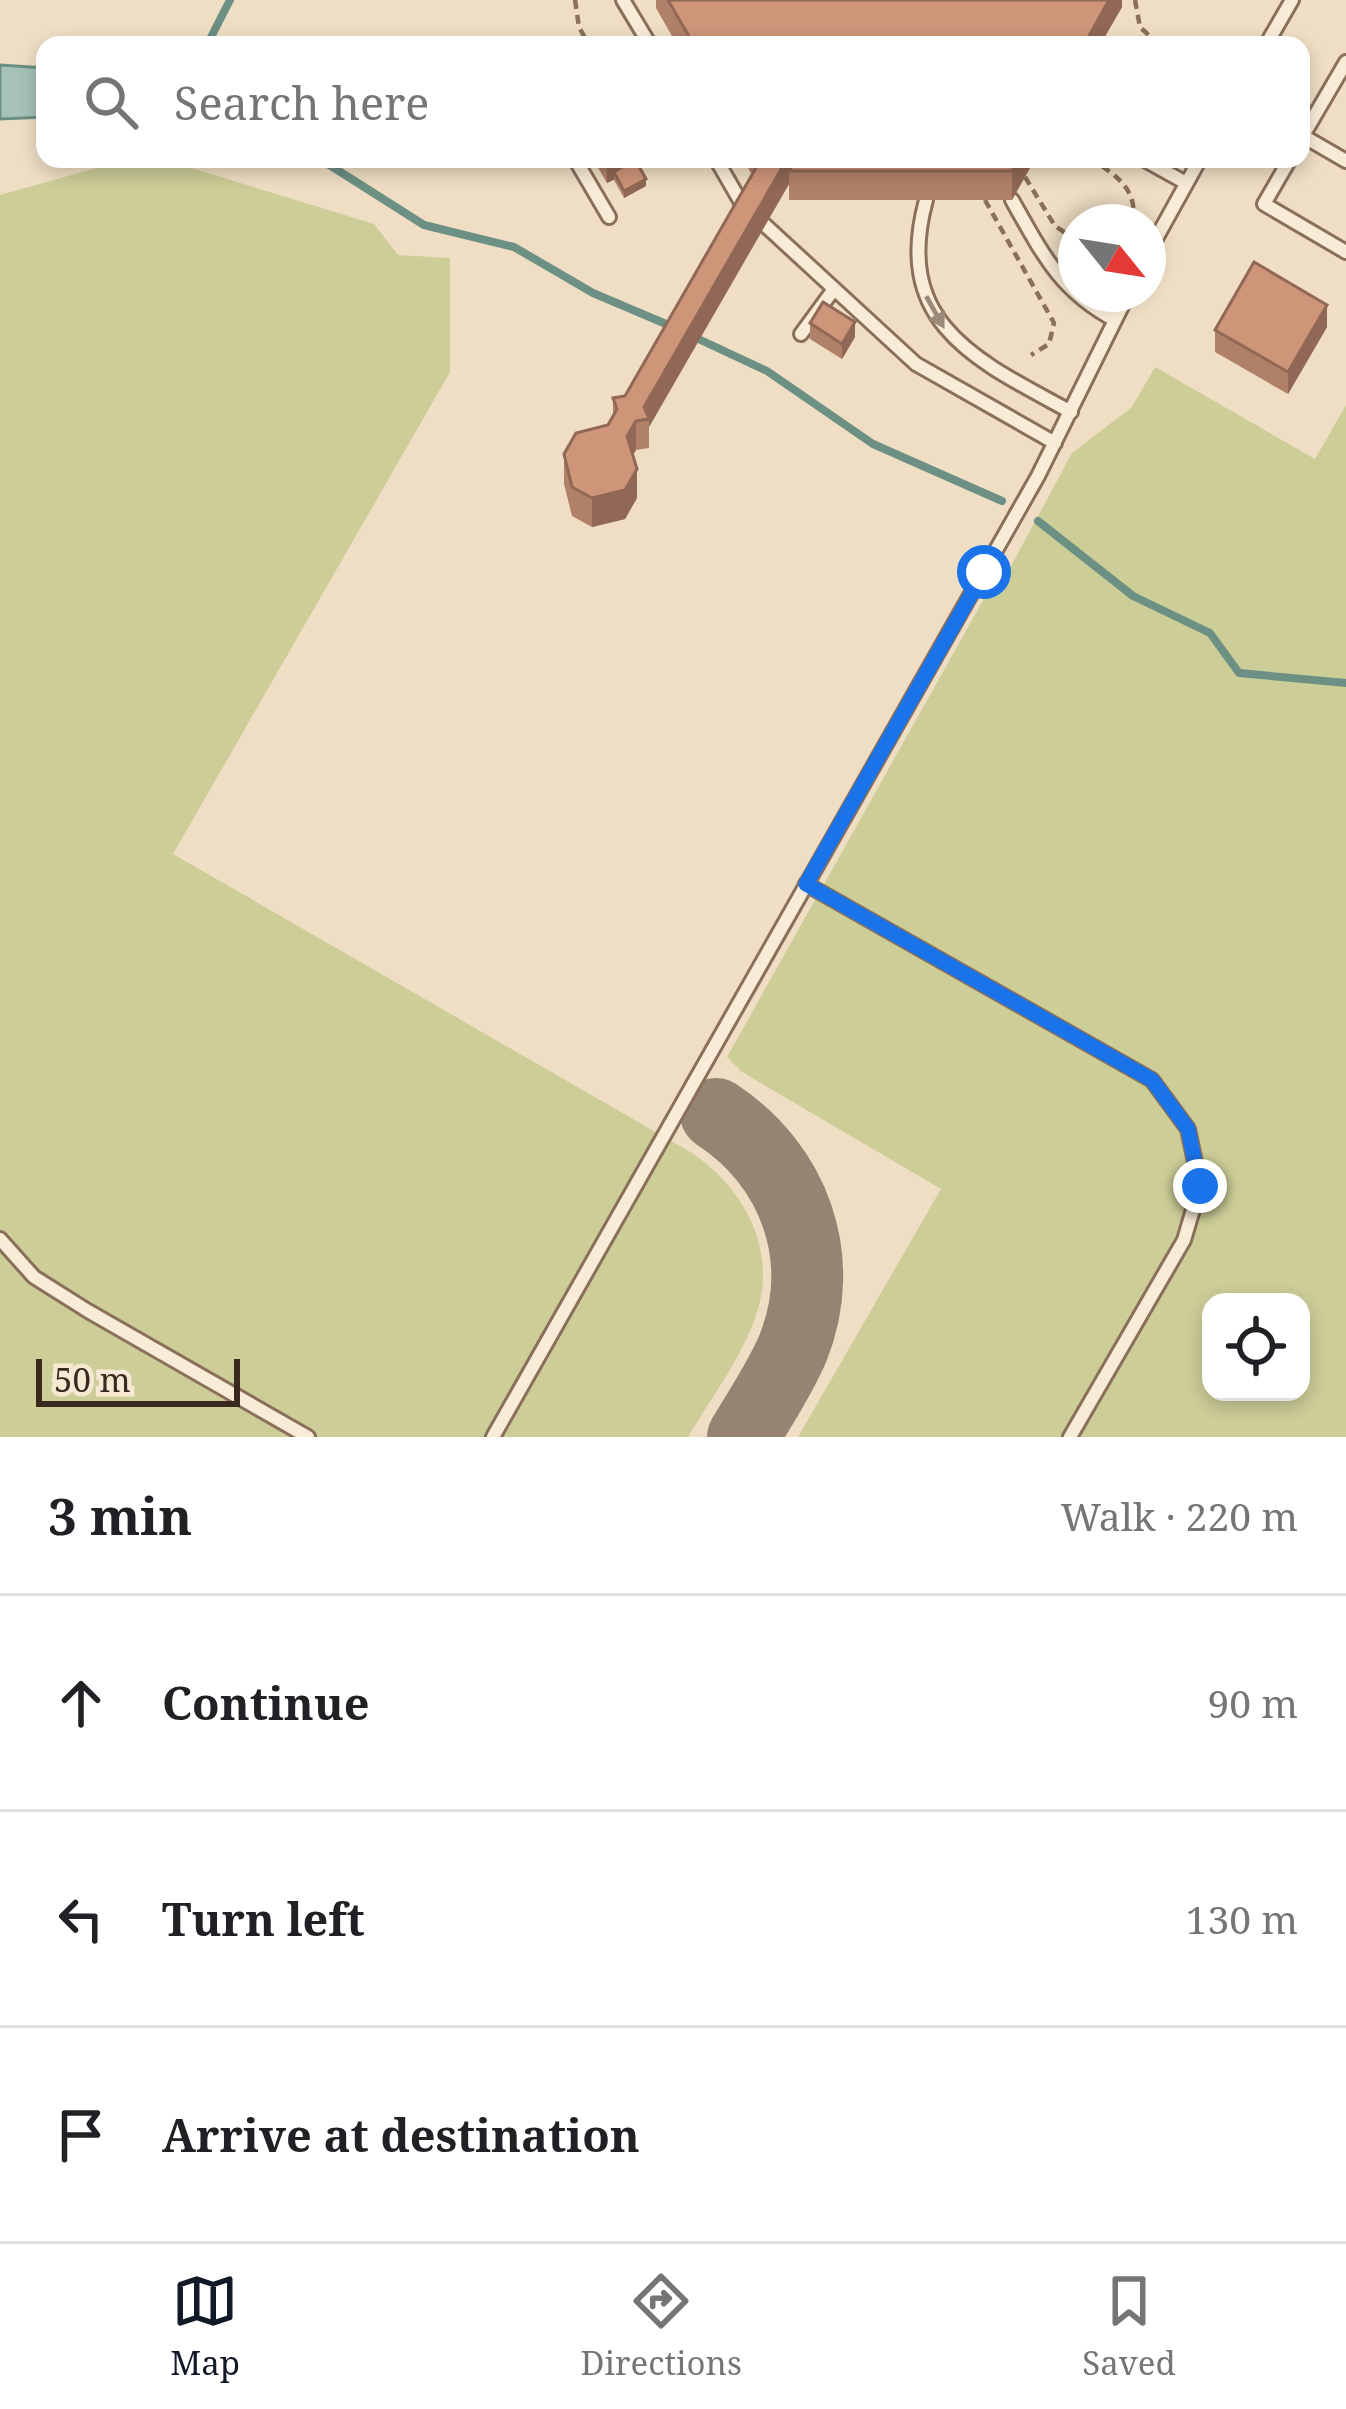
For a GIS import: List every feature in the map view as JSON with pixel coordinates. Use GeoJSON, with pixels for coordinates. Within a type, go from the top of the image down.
{"type":"FeatureCollection","features":[{"type":"Feature","properties":{"kind":"lane"},"geometry":{"type":"LineString","coordinates":[[623,0],[645,36]]}},
{"type":"Feature","properties":{"kind":"lane"},"geometry":{"type":"LineString","coordinates":[[1271,36],[1292,0]]}},
{"type":"Feature","properties":{"kind":"lane"},"geometry":{"type":"LineString","coordinates":[[1310,124],[1346,62]]}},
{"type":"Feature","properties":{"kind":"lane"},"geometry":{"type":"LineString","coordinates":[[1310,142],[1346,161]]}},
{"type":"Feature","properties":{"kind":"lane"},"geometry":{"type":"LineString","coordinates":[[580,168],[609,217]]}},
{"type":"Feature","properties":{"kind":"lane"},"geometry":{"type":"LineString","coordinates":[[721,168],[742,204],[916,364],[1055,443]]}},
{"type":"Feature","properties":{"kind":"lane"},"geometry":{"type":"LineString","coordinates":[[1159,168],[1186,183]]}},
{"type":"Feature","properties":{"kind":"lane"},"geometry":{"type":"LineString","coordinates":[[1166,220],[1195,168]]}},
{"type":"Feature","properties":{"kind":"lane"},"geometry":{"type":"LineString","coordinates":[[1285,168],[1264,205],[1346,252]]}},
{"type":"Feature","properties":{"kind":"lane"},"geometry":{"type":"LineString","coordinates":[[926,200],[917,243],[918,269],[935,316],[967,352],[1071,412]]}},
{"type":"Feature","properties":{"kind":"lane"},"geometry":{"type":"LineString","coordinates":[[1012,200],[1066,286],[1091,308],[1115,320]]}},
{"type":"Feature","properties":{"kind":"lane"},"geometry":{"type":"LineString","coordinates":[[801,334],[835,289]]}},
{"type":"Feature","properties":{"kind":"lane"},"geometry":{"type":"LineString","coordinates":[[493,1437],[1055,443],[1119,312]]}},
{"type":"Feature","properties":{"kind":"lane"},"geometry":{"type":"LineString","coordinates":[[806,884],[1152,1080],[1188,1129],[1200,1186],[1184,1240],[1070,1437]]}},
{"type":"Feature","properties":{"kind":"lane"},"geometry":{"type":"LineString","coordinates":[[0,1239],[34,1276],[70,1300],[308,1437]]}},
{"type":"Feature","properties":{"kind":"path"},"geometry":{"type":"LineString","coordinates":[[575,0],[584,36]]}},
{"type":"Feature","properties":{"kind":"path"},"geometry":{"type":"LineString","coordinates":[[1135,0],[1140,27],[1150,36]]}},
{"type":"Feature","properties":{"kind":"path"},"geometry":{"type":"LineString","coordinates":[[1104,168],[1128,189],[1134,204]]}},
{"type":"Feature","properties":{"kind":"path"},"geometry":{"type":"LineString","coordinates":[[1025,178],[1058,228]]}},
{"type":"Feature","properties":{"kind":"path"},"geometry":{"type":"LineString","coordinates":[[985,200],[1054,323],[1049,344],[1031,355]]}},
{"type":"Feature","properties":{"kind":"green space"},"geometry":{"type":"Polygon","coordinates":[[[97,168],[191,168],[374,224],[398,255],[450,258],[450,372],[173,854],[692,1153],[725,1182],[758,1239],[763,1282],[746,1339],[688,1437],[0,1437],[0,195],[97,168]]]}},
{"type":"Feature","properties":{"kind":"green space"},"geometry":{"type":"Polygon","coordinates":[[[1155,367],[1315,459],[1346,405],[1346,1437],[798,1437],[941,1189],[742,1072],[727,1057],[990,588],[997,592],[1072,453],[1132,407],[1155,367]]]}},
{"type":"Feature","properties":{"kind":"shaded area"},"geometry":{"type":"Polygon","coordinates":[[[0,65],[36,67],[36,117],[0,119],[0,65]]]}},
{"type":"Feature","properties":{"kind":"building"},"geometry":{"type":"Polygon","coordinates":[[[668,0],[1109,0],[1089,36],[689,36],[668,0]]]}},
{"type":"Feature","properties":{"kind":"building"},"geometry":{"type":"Polygon","coordinates":[[[640,168],[646,179],[624,191],[614,172],[640,168]]]}},
{"type":"Feature","properties":{"kind":"building"},"geometry":{"type":"Polygon","coordinates":[[[756,168],[782,168],[644,407],[649,419],[636,421],[627,436],[637,469],[625,490],[592,498],[572,487],[564,454],[576,433],[608,425],[617,409],[613,398],[625,396],[756,168]]]}},
{"type":"Feature","properties":{"kind":"building"},"geometry":{"type":"Polygon","coordinates":[[[791,168],[1014,168],[1012,171],[789,171],[791,168]]]}},
{"type":"Feature","properties":{"kind":"building"},"geometry":{"type":"Polygon","coordinates":[[[1254,262],[1327,305],[1288,372],[1215,330],[1254,262]]]}},
{"type":"Feature","properties":{"kind":"building"},"geometry":{"type":"Polygon","coordinates":[[[823,302],[855,322],[842,344],[810,323],[823,302]]]}},
{"type":"Feature","properties":{"kind":"waterway"},"geometry":{"type":"LineString","coordinates":[[212,36],[230,0]]}},
{"type":"Feature","properties":{"kind":"waterway"},"geometry":{"type":"LineString","coordinates":[[334,168],[424,225],[514,247],[593,293],[673,327]]}},
{"type":"Feature","properties":{"kind":"waterway"},"geometry":{"type":"LineString","coordinates":[[692,336],[767,371],[873,444],[1002,501]]}},
{"type":"Feature","properties":{"kind":"waterway"},"geometry":{"type":"LineString","coordinates":[[1038,521],[1133,596],[1210,633],[1239,673],[1346,683]]}},
{"type":"Feature","properties":{"kind":"taxiway"},"geometry":{"type":"LineString","coordinates":[[716,1114],[766,1159],[797,1216],[805,1248],[807,1281],[793,1348],[743,1437]]}},
{"type":"Feature","properties":{"kind":"route"},"geometry":{"type":"LineString","coordinates":[[984,572],[806,884],[1152,1080],[1188,1129],[1200,1186]]}}]}
